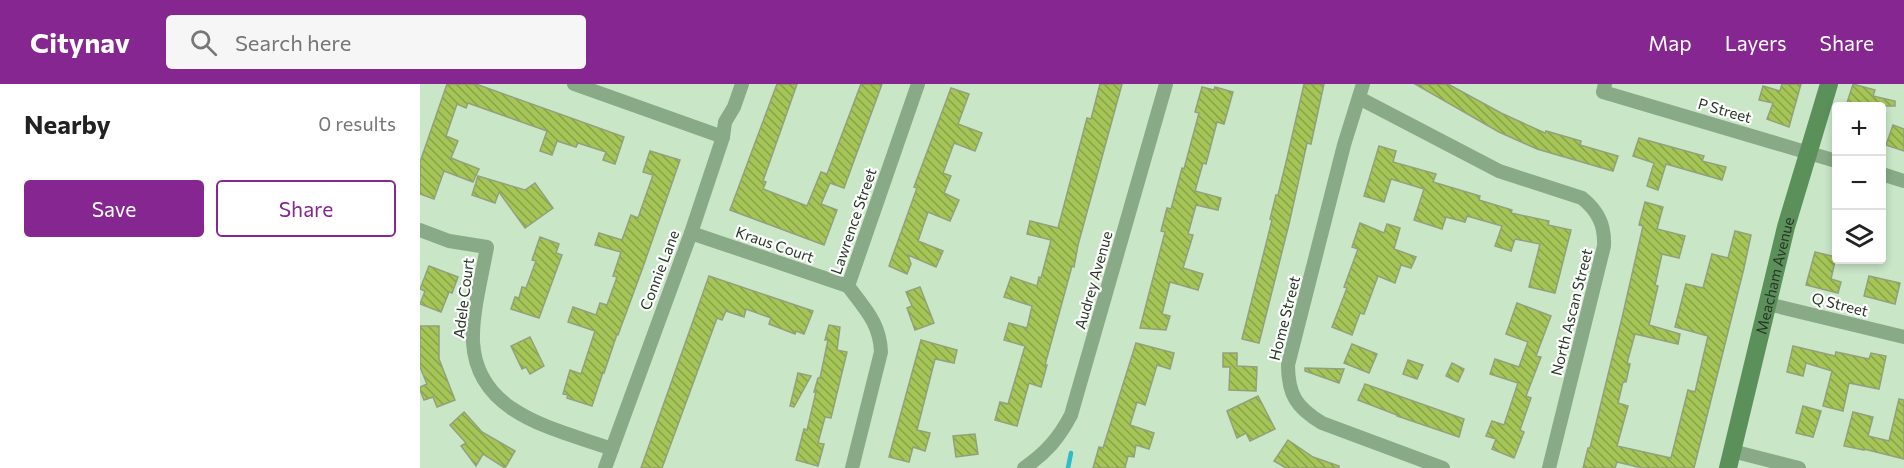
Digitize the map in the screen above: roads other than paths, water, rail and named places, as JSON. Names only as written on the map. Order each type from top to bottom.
[{"type":"main road","name":"Meacham Avenue","points":[[1730,460],[1786,227],[1829,84]]},
{"type":"street","points":[[574,84],[723,137]]},
{"type":"street","name":"Connie Lane","points":[[605,468],[691,233],[723,137],[725,122],[742,84]]},
{"type":"street","name":"Lawrence Street","points":[[852,468],[881,352],[881,339],[877,325],[848,286],[918,84]]},
{"type":"street","name":"Audrey Avenue","points":[[1024,468],[1048,449],[1059,436],[1071,415],[1166,84]]},
{"type":"street","name":"P Street","points":[[1604,88],[1832,159]]},
{"type":"street","name":"Home Street","points":[[1361,91],[1344,145],[1291,353],[1288,379],[1292,393],[1305,413],[1322,423],[1443,468]]},
{"type":"street","name":"North Ascan Street","points":[[1361,91],[1499,171],[1582,198],[1600,217],[1605,235],[1604,246],[1549,468]]},
{"type":"street","points":[[1886,176],[1904,182]]},
{"type":"street","name":"Adele Court","points":[[420,230],[449,241],[487,247],[473,341],[475,358],[487,385],[507,406],[531,420],[612,448]]},
{"type":"street","name":"Kraus Court","points":[[691,233],[848,286]]},
{"type":"street","name":"Q Street","points":[[1768,304],[1904,337]]},
{"type":"street","points":[[1730,460],[1799,468]]},
{"type":"waterway","points":[[1068,468],[1071,453]]}]
